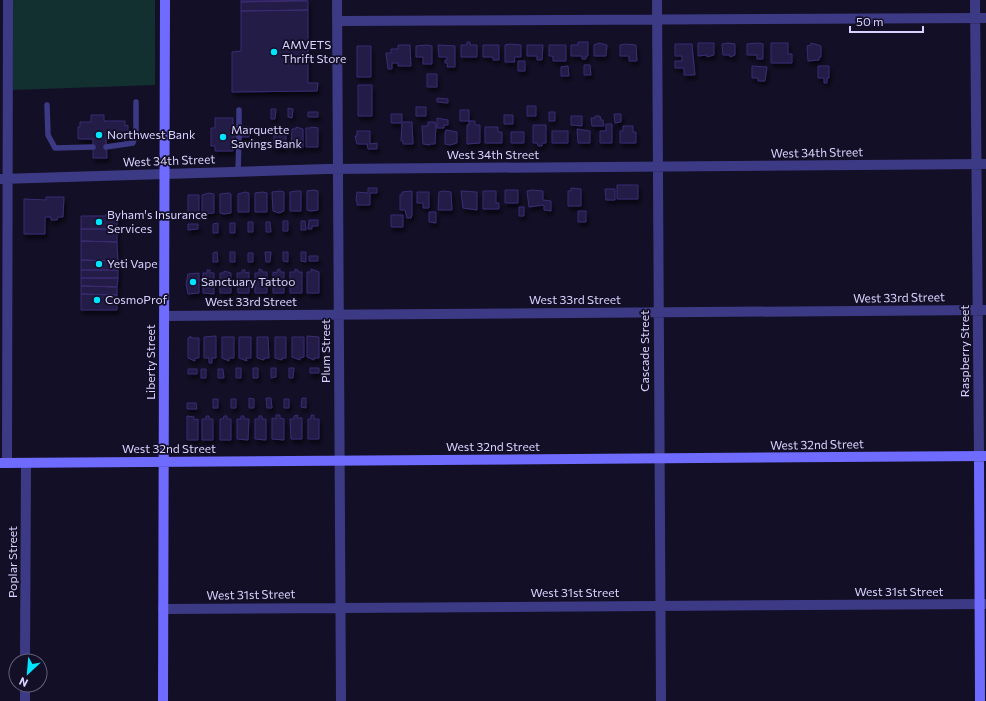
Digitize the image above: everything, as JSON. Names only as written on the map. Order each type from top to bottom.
[{"type":"street","points":[[4,463],[4,179],[8,0]]},
{"type":"street","name":"Liberty Street","points":[[163,701],[165,0]]},
{"type":"street","name":"Plum Street","points":[[337,0],[341,701]]},
{"type":"street","name":"Cascade Street","points":[[657,0],[656,167],[661,701]]},
{"type":"street","name":"Raspberry Street","points":[[975,0],[982,164],[982,604],[980,701]]},
{"type":"street","points":[[337,21],[986,18]]},
{"type":"street","name":"West 34th Street","points":[[4,179],[338,169],[982,164]]},
{"type":"street","name":"West 33rd Street","points":[[164,316],[982,310]]},
{"type":"street","name":"West 32nd Street","points":[[4,463],[982,457]]},
{"type":"street","name":"Poplar Street","points":[[25,653],[26,463]]},
{"type":"street","name":"West 31st Street","points":[[163,609],[982,604]]},
{"type":"lane","points":[[106,147],[133,143],[136,130],[136,102]]},
{"type":"lane","points":[[48,105],[48,135],[54,148],[93,148]]},
{"type":"lane","points":[[239,110],[239,127]]},
{"type":"lane","points":[[238,137],[238,172]]},
{"type":"green space","points":[[13,0],[155,0],[155,85],[13,90]]},
{"type":"building","points":[[241,0],[308,0],[241,2]]},
{"type":"building","points":[[308,1],[308,10],[241,11],[241,2]]},
{"type":"building","points":[[308,10],[308,83],[318,83],[317,91],[232,92],[232,52],[241,51],[241,11]]},
{"type":"building","points":[[467,42],[470,42],[470,45],[477,45],[477,57],[461,57],[461,45],[467,45]]},
{"type":"building","points":[[578,42],[588,42],[588,56],[586,56],[586,59],[582,59],[582,56],[571,56],[571,45],[578,45]]},
{"type":"building","points":[[599,43],[607,45],[606,56],[594,56],[594,45]]},
{"type":"building","points":[[698,43],[714,43],[714,55],[707,57],[707,55],[698,56]]},
{"type":"building","points":[[771,43],[788,43],[788,54],[792,54],[792,63],[771,63]]},
{"type":"building","points":[[811,43],[821,46],[821,57],[819,57],[819,60],[808,61],[807,46],[811,45]]},
{"type":"building","points":[[675,44],[692,44],[695,75],[684,75],[684,68],[675,68],[675,61],[682,61],[682,56],[675,56]]},
{"type":"building","points":[[722,44],[735,44],[735,55],[730,57],[730,55],[723,55]]},
{"type":"building","points":[[747,44],[763,44],[763,59],[757,59],[757,55],[747,55]]},
{"type":"building","points":[[398,45],[410,45],[411,66],[398,66],[398,63],[392,63],[392,69],[388,69],[386,53],[391,53],[391,49],[398,49]]},
{"type":"building","points":[[438,45],[455,46],[455,67],[447,67],[448,63],[445,63],[445,60],[447,60],[447,57],[439,57]]},
{"type":"building","points":[[483,45],[499,45],[499,60],[493,60],[493,57],[483,57]]},
{"type":"building","points":[[505,45],[521,45],[521,57],[514,57],[515,62],[505,62]]},
{"type":"building","points":[[527,45],[543,45],[542,60],[537,60],[537,56],[527,56]]},
{"type":"building","points":[[549,45],[566,45],[566,61],[553,61],[553,56],[549,56]]},
{"type":"building","points":[[620,45],[636,45],[637,61],[629,61],[629,56],[620,56]]},
{"type":"building","points":[[357,46],[371,46],[371,77],[357,77]]},
{"type":"building","points":[[416,46],[432,46],[432,64],[423,64],[423,57],[416,57]]},
{"type":"building","points":[[518,61],[525,61],[525,71],[518,71]]},
{"type":"building","points":[[584,65],[590,65],[591,75],[584,75]]},
{"type":"building","points":[[568,66],[569,76],[561,76],[561,67]]},
{"type":"building","points":[[752,66],[767,67],[765,81],[758,81],[758,78],[752,78]]},
{"type":"building","points":[[818,66],[829,66],[829,78],[827,78],[827,83],[824,83],[824,78],[818,78]]},
{"type":"building","points":[[427,74],[437,74],[437,87],[427,87]]},
{"type":"building","points":[[358,85],[372,85],[372,116],[358,116]]},
{"type":"building","points":[[437,98],[448,99],[448,103],[437,102]]},
{"type":"building","points":[[527,106],[536,106],[536,116],[527,116]]},
{"type":"building","points":[[416,107],[426,107],[426,116],[416,116]]},
{"type":"building","points":[[288,108],[293,109],[292,118],[288,117]]},
{"type":"building","points":[[271,109],[276,109],[275,119],[271,119]]},
{"type":"building","points":[[460,110],[469,110],[469,121],[460,121]]},
{"type":"building","points":[[308,112],[318,112],[318,117],[308,117]]},
{"type":"building","points":[[549,112],[555,112],[555,121],[549,121]]},
{"type":"building","points":[[391,114],[402,114],[402,122],[412,122],[413,144],[403,144],[403,141],[401,141],[402,123],[391,123]]},
{"type":"building","points":[[614,114],[621,114],[621,122],[615,123]]},
{"type":"building","points":[[91,115],[104,115],[104,121],[125,121],[125,126],[128,125],[128,138],[106,138],[107,158],[93,158],[93,139],[78,139],[78,127],[80,127],[80,122],[91,122]]},
{"type":"building","points":[[504,115],[513,115],[513,124],[504,124]]},
{"type":"building","points":[[571,116],[582,116],[582,126],[571,125]]},
{"type":"building","points":[[595,116],[600,116],[601,120],[603,120],[604,126],[592,126],[591,118],[595,118]]},
{"type":"building","points":[[215,118],[233,118],[233,127],[249,127],[249,137],[233,137],[233,151],[215,151],[215,146],[211,146],[211,128],[215,128]]},
{"type":"building","points":[[437,118],[448,120],[448,125],[444,125],[444,128],[437,128]]},
{"type":"building","points":[[469,121],[475,121],[475,125],[480,125],[480,143],[467,144],[467,125],[469,125]]},
{"type":"building","points":[[428,122],[435,122],[436,125],[435,144],[430,145],[423,144],[422,126],[428,126]]},
{"type":"building","points":[[606,124],[612,124],[612,143],[600,143],[600,131],[606,131]]},
{"type":"building","points":[[533,125],[546,125],[546,143],[542,143],[542,146],[538,146],[537,143],[533,143]]},
{"type":"building","points":[[623,126],[633,126],[633,132],[636,132],[636,143],[620,143],[620,131],[623,131]]},
{"type":"building","points":[[279,127],[286,129],[286,148],[274,148],[274,129],[279,129]]},
{"type":"building","points":[[296,127],[303,129],[303,148],[291,148],[292,129],[296,129]]},
{"type":"building","points":[[485,127],[498,127],[498,132],[502,132],[502,143],[485,143]]},
{"type":"building","points":[[306,128],[318,128],[318,147],[306,147]]},
{"type":"building","points":[[577,129],[590,131],[590,143],[578,143]]},
{"type":"building","points":[[446,130],[457,132],[457,143],[450,145],[445,144]]},
{"type":"building","points":[[357,131],[370,131],[370,144],[377,143],[377,149],[368,149],[367,144],[357,144],[355,136],[357,136]]},
{"type":"building","points":[[552,131],[568,131],[568,143],[552,143]]},
{"type":"building","points":[[511,132],[524,132],[524,143],[511,143]]},
{"type":"building","points":[[617,185],[638,185],[638,199],[617,199]]},
{"type":"building","points":[[368,188],[377,188],[377,193],[370,193],[370,205],[357,205],[357,192],[368,193]]},
{"type":"building","points":[[571,188],[581,189],[581,206],[568,206],[568,191],[571,191]]},
{"type":"building","points":[[605,189],[615,189],[615,200],[606,200]]},
{"type":"building","points":[[505,190],[518,190],[518,203],[505,203]]},
{"type":"building","points":[[301,191],[301,211],[290,211],[290,192]]},
{"type":"building","points":[[307,191],[318,191],[318,210],[311,211],[307,210]]},
{"type":"building","points":[[412,191],[412,215],[411,218],[407,218],[405,210],[400,210],[400,195],[402,195],[402,192]]},
{"type":"building","points":[[461,191],[477,192],[477,210],[463,208]]},
{"type":"building","points":[[483,191],[496,191],[496,203],[499,203],[499,209],[483,209]]},
{"type":"building","points":[[527,191],[543,191],[543,200],[551,201],[551,211],[544,210],[544,205],[529,207]]},
{"type":"building","points":[[245,192],[249,193],[249,212],[238,212],[238,194]]},
{"type":"building","points":[[272,192],[284,192],[284,211],[279,213],[273,211]]},
{"type":"building","points":[[417,192],[429,192],[429,208],[423,208],[423,203],[417,203]]},
{"type":"building","points":[[439,192],[451,192],[452,210],[438,210]]},
{"type":"building","points":[[209,193],[214,194],[214,213],[202,214],[202,195]]},
{"type":"building","points":[[255,193],[267,193],[267,212],[255,212]]},
{"type":"building","points":[[220,194],[231,194],[231,213],[220,213]]},
{"type":"building","points":[[188,195],[199,195],[199,214],[188,214]]},
{"type":"building","points":[[46,197],[64,197],[63,217],[58,217],[57,220],[51,220],[51,217],[45,217],[45,234],[24,234],[24,199],[46,200]]},
{"type":"building","points":[[519,207],[524,207],[524,216],[519,216]]},
{"type":"building","points":[[578,211],[586,211],[586,222],[578,222]]},
{"type":"building","points":[[429,212],[436,212],[436,223],[429,222]]},
{"type":"building","points":[[106,214],[117,214],[117,229],[81,229],[81,216],[106,216]]},
{"type":"building","points":[[391,215],[403,215],[403,227],[391,227]]},
{"type":"building","points":[[309,220],[318,220],[318,226],[312,226],[312,229],[308,229]]},
{"type":"building","points":[[283,221],[288,221],[288,231],[283,231]]},
{"type":"building","points":[[301,221],[305,221],[306,230],[301,230]]},
{"type":"building","points":[[248,222],[253,222],[253,232],[248,232]]},
{"type":"building","points":[[266,222],[270,222],[271,232],[266,232]]},
{"type":"building","points":[[218,223],[218,233],[213,233],[213,224]]},
{"type":"building","points":[[230,223],[235,223],[235,233],[230,233]]},
{"type":"building","points":[[188,224],[198,224],[198,229],[188,230]]},
{"type":"building","points":[[81,229],[117,229],[117,242],[81,241]]},
{"type":"building","points":[[81,241],[117,242],[118,261],[81,260]]},
{"type":"building","points":[[217,252],[218,262],[213,262],[213,253]]},
{"type":"building","points":[[230,252],[235,252],[235,262],[230,262]]},
{"type":"building","points":[[265,252],[271,252],[270,262],[266,262]]},
{"type":"building","points":[[283,252],[288,252],[288,262],[283,261]]},
{"type":"building","points":[[301,252],[306,252],[306,262],[301,261]]},
{"type":"building","points":[[248,253],[253,253],[253,262],[248,262]]},
{"type":"building","points":[[309,256],[318,256],[318,261],[309,261]]},
{"type":"building","points":[[81,260],[118,261],[118,270],[81,270]]},
{"type":"building","points":[[259,269],[262,270],[262,272],[267,272],[267,293],[255,293],[255,273],[259,273]]},
{"type":"building","points":[[280,269],[280,272],[284,272],[284,293],[273,293],[273,272],[277,273],[277,270]]},
{"type":"building","points":[[295,269],[298,270],[298,272],[302,272],[302,293],[290,293],[290,272],[295,272]]},
{"type":"building","points":[[311,269],[319,272],[319,293],[307,293],[307,272],[311,272]]},
{"type":"building","points":[[81,270],[118,270],[118,278],[81,278]]},
{"type":"building","points":[[207,270],[210,270],[210,273],[214,273],[214,294],[203,293],[203,273],[207,273]]},
{"type":"building","points":[[242,270],[245,270],[245,273],[249,272],[249,293],[238,293],[237,273],[242,273]]},
{"type":"building","points":[[224,271],[231,273],[231,293],[220,293],[220,273],[224,273]]},
{"type":"building","points":[[199,273],[199,293],[188,294],[186,284],[188,274]]},
{"type":"building","points":[[81,278],[118,278],[117,287],[81,286]]},
{"type":"building","points":[[81,286],[117,287],[117,295],[81,294]]},
{"type":"building","points":[[81,294],[117,295],[117,310],[81,310]]},
{"type":"building","points":[[190,336],[192,338],[199,338],[199,358],[195,358],[195,361],[188,358],[188,338],[190,338]]},
{"type":"building","points":[[216,336],[216,358],[212,358],[212,363],[209,363],[209,358],[204,358],[204,337]]},
{"type":"building","points":[[307,336],[319,337],[319,358],[314,358],[314,360],[307,357]]},
{"type":"building","points":[[222,337],[234,337],[234,358],[229,358],[229,361],[222,358]]},
{"type":"building","points":[[239,337],[251,337],[251,358],[246,358],[247,361],[239,358]]},
{"type":"building","points":[[257,337],[268,337],[269,358],[264,358],[264,360],[257,358]]},
{"type":"building","points":[[275,337],[286,337],[286,358],[282,358],[282,360],[275,358]]},
{"type":"building","points":[[292,337],[304,337],[304,357],[300,358],[300,360],[292,357]]},
{"type":"building","points":[[236,368],[241,368],[241,378],[236,378]]},
{"type":"building","points":[[253,368],[258,368],[258,378],[253,378]]},
{"type":"building","points":[[271,368],[276,368],[276,377],[271,378]]},
{"type":"building","points":[[289,368],[294,368],[293,378],[289,378]]},
{"type":"building","points":[[310,368],[319,368],[319,373],[310,373]]},
{"type":"building","points":[[188,369],[197,369],[197,374],[188,374]]},
{"type":"building","points":[[201,369],[206,369],[206,378],[201,378]]},
{"type":"building","points":[[218,369],[223,369],[224,378],[218,378]]},
{"type":"building","points":[[249,398],[254,399],[254,408],[249,408]]},
{"type":"building","points":[[266,398],[271,398],[272,408],[267,408]]},
{"type":"building","points":[[302,398],[306,398],[306,408],[301,407]]},
{"type":"building","points":[[213,399],[218,399],[218,408],[213,408]]},
{"type":"building","points":[[231,399],[236,399],[236,408],[231,408]]},
{"type":"building","points":[[284,399],[289,399],[289,408],[284,408]]},
{"type":"building","points":[[187,403],[196,403],[197,409],[187,409]]},
{"type":"building","points":[[276,415],[280,415],[280,418],[284,419],[284,440],[272,439],[272,418],[276,419]]},
{"type":"building","points":[[298,415],[297,418],[302,418],[302,439],[291,439],[290,419],[294,419],[294,416]]},
{"type":"building","points":[[311,415],[314,415],[314,419],[319,419],[319,439],[308,439],[308,419],[311,419]]},
{"type":"building","points":[[187,416],[194,417],[194,420],[198,419],[198,440],[187,440]]},
{"type":"building","points":[[206,416],[209,416],[209,419],[213,419],[213,440],[202,440],[202,419],[206,419]]},
{"type":"building","points":[[224,416],[227,416],[227,419],[231,419],[231,440],[220,440],[220,419],[223,419]]},
{"type":"building","points":[[241,416],[244,416],[244,419],[249,419],[248,440],[237,439],[237,419],[241,419]]},
{"type":"building","points":[[259,416],[262,416],[262,419],[266,419],[266,440],[255,439],[255,419],[259,419]]},
{"type":"place","name":"AMVETS Thrift Store","points":[[274,52]]},
{"type":"place","name":"Northwest Bank","points":[[99,135]]},
{"type":"place","name":"Marquette Savings Bank","points":[[223,137]]},
{"type":"place","name":"Byham's Insurance Services","points":[[99,222]]},
{"type":"place","name":"Yeti Vape","points":[[99,264]]},
{"type":"place","name":"Sanctuary Tattoo","points":[[193,282]]},
{"type":"place","name":"CosmoProf","points":[[97,300]]}]
